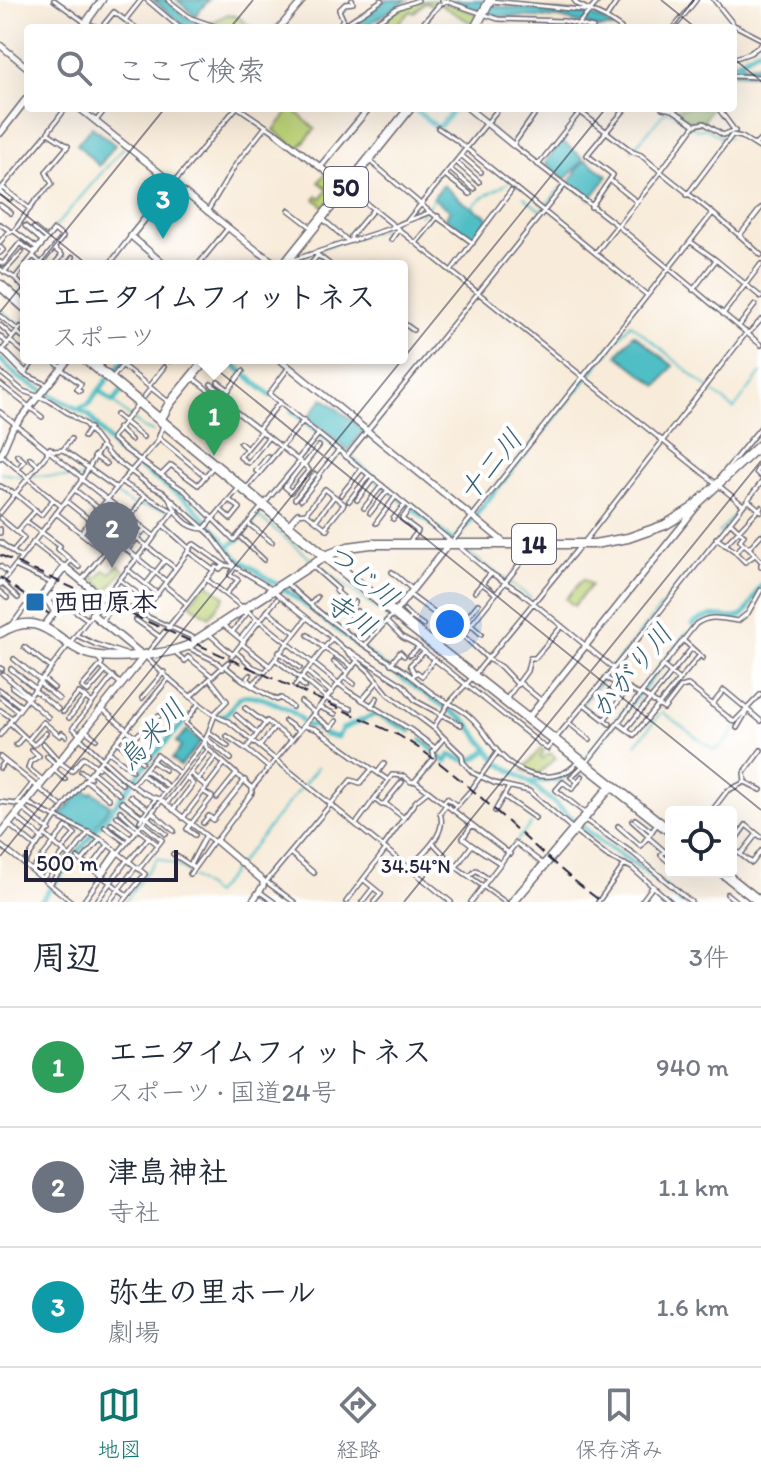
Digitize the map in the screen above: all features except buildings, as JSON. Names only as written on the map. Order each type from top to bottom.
[{"type":"highway","points":[[2,291],[20,300]]},
{"type":"highway","points":[[92,364],[141,400],[162,422],[325,556],[392,617],[409,620],[468,682],[504,701],[665,827]]},
{"type":"highway","points":[[730,878],[760,902]]},
{"type":"main road","points":[[85,24],[102,0]]},
{"type":"main road","points":[[477,24],[489,1]]},
{"type":"main road","points":[[0,133],[24,102]]},
{"type":"main road","name":"50","points":[[284,260],[323,219],[407,112]]},
{"type":"main road","points":[[162,422],[170,403],[202,364]]},
{"type":"main road","name":"14","points":[[43,627],[80,650],[98,656],[174,651],[193,643],[263,597],[275,593],[284,583],[325,556],[361,545],[582,544],[606,543],[643,534],[699,503],[761,444]]},
{"type":"main road","points":[[0,835],[35,786],[58,765],[144,655],[101,621],[90,617],[105,598],[65,567],[42,597],[48,601]]},
{"type":"main road","points":[[0,633],[28,624],[43,627]]},
{"type":"main road","points":[[513,902],[612,785]]},
{"type":"street","points":[[54,0],[82,24]]},
{"type":"street","points":[[62,6],[65,0]]},
{"type":"street","points":[[125,20],[141,0]]},
{"type":"street","points":[[147,0],[175,24]]},
{"type":"street","points":[[168,0],[191,18],[208,24]]},
{"type":"street","points":[[282,24],[303,0]]},
{"type":"street","points":[[341,24],[343,19],[339,10],[345,4],[353,3],[352,0]]},
{"type":"street","points":[[345,24],[382,0]]},
{"type":"street","points":[[373,24],[397,8],[418,0]]},
{"type":"street","points":[[574,0],[615,24]]},
{"type":"street","points":[[578,24],[599,0]]},
{"type":"street","points":[[606,18],[618,0]]},
{"type":"street","points":[[677,24],[696,0]]},
{"type":"street","points":[[714,0],[733,24]]},
{"type":"street","points":[[422,24],[440,2],[448,1],[503,20],[564,21],[574,24]]},
{"type":"street","points":[[489,1],[590,11]]},
{"type":"street","points":[[104,24],[114,12],[130,24]]},
{"type":"street","points":[[737,27],[761,42],[750,53],[737,58]]},
{"type":"street","points":[[0,45],[24,65]]},
{"type":"street","points":[[737,76],[761,77]]},
{"type":"street","points":[[48,132],[63,112]]},
{"type":"street","points":[[84,112],[172,185],[272,260]]},
{"type":"street","points":[[96,121],[103,112]]},
{"type":"street","points":[[113,260],[235,112]]},
{"type":"street","points":[[244,112],[347,188],[743,505]]},
{"type":"street","points":[[320,167],[366,112]]},
{"type":"street","points":[[472,112],[618,226],[761,345]]},
{"type":"street","points":[[296,260],[350,240],[396,229],[422,204],[496,112]]},
{"type":"street","points":[[513,145],[536,112]]},
{"type":"street","points":[[538,165],[579,112]]},
{"type":"street","points":[[583,112],[605,133],[641,155],[761,255]]},
{"type":"street","points":[[591,207],[613,175],[587,155],[623,112]]},
{"type":"street","points":[[676,112],[695,125]]},
{"type":"street","points":[[721,112],[735,130]]},
{"type":"street","points":[[596,252],[695,125],[704,123],[723,135],[733,135],[761,149]]},
{"type":"street","points":[[207,212],[229,174],[266,126]]},
{"type":"street","points":[[438,128],[647,295]]},
{"type":"street","points":[[733,135],[735,130]]},
{"type":"street","points":[[687,195],[735,130]]},
{"type":"street","points":[[0,242],[52,184],[46,172],[68,146],[48,133],[1,189]]},
{"type":"street","points":[[755,145],[761,139]]},
{"type":"street","points":[[461,155],[481,172]]},
{"type":"street","points":[[369,161],[473,243]]},
{"type":"street","points":[[456,162],[479,182]]},
{"type":"street","points":[[450,169],[474,189]]},
{"type":"street","points":[[445,175],[470,194]]},
{"type":"street","points":[[611,181],[638,202]]},
{"type":"street","points":[[346,457],[564,186]]},
{"type":"street","points":[[1,189],[10,199]]},
{"type":"street","points":[[1,189],[30,209]]},
{"type":"street","points":[[451,271],[511,191]]},
{"type":"street","points":[[0,205],[11,213]]},
{"type":"street","points":[[740,235],[761,208]]},
{"type":"street","points":[[289,210],[313,229]]},
{"type":"street","points":[[350,240],[373,210]]},
{"type":"street","points":[[0,262],[3,264],[20,243],[33,252],[42,241],[20,211]]},
{"type":"street","points":[[408,220],[430,212]]},
{"type":"street","points":[[365,645],[412,593],[712,214]]},
{"type":"street","points":[[416,243],[438,216]]},
{"type":"street","points":[[323,219],[350,240]]},
{"type":"street","points":[[0,224],[37,248]]},
{"type":"street","points":[[29,226],[47,239]]},
{"type":"street","points":[[202,260],[228,228]]},
{"type":"street","points":[[391,240],[396,229]]},
{"type":"street","points":[[30,260],[54,230],[63,237],[45,260]]},
{"type":"street","points":[[131,236],[157,259]]},
{"type":"street","points":[[691,242],[761,297]]},
{"type":"street","points":[[0,247],[3,250],[0,253]]},
{"type":"street","points":[[54,248],[62,255],[58,260]]},
{"type":"street","points":[[20,284],[2,270],[22,252]]},
{"type":"street","points":[[317,254],[324,259]]},
{"type":"street","points":[[313,260],[317,254]]},
{"type":"street","points":[[33,256],[37,260]]},
{"type":"street","points":[[693,290],[716,260]]},
{"type":"street","points":[[723,314],[761,264]]},
{"type":"street","points":[[15,278],[20,272]]},
{"type":"street","points":[[739,326],[755,305]]},
{"type":"street","points":[[0,316],[20,335]]},
{"type":"street","points":[[433,728],[448,704],[582,544],[761,320]]},
{"type":"street","points":[[0,325],[17,332]]},
{"type":"street","points":[[408,326],[413,330]]},
{"type":"street","points":[[17,332],[3,349],[26,372],[31,364]]},
{"type":"street","points":[[0,336],[20,350]]},
{"type":"street","points":[[0,349],[24,374],[48,385]]},
{"type":"street","points":[[57,364],[81,384],[77,389],[80,391]]},
{"type":"street","points":[[61,506],[1,455],[15,426],[65,364]]},
{"type":"street","points":[[98,369],[102,364]]},
{"type":"street","points":[[285,364],[506,544]]},
{"type":"street","points":[[110,380],[123,366],[170,403]]},
{"type":"street","points":[[164,367],[112,436],[119,446],[163,473],[185,491],[234,540],[240,537],[301,463],[319,446]]},
{"type":"street","points":[[191,377],[301,463],[309,470],[291,492],[285,487],[301,463],[320,432],[269,392],[289,367]]},
{"type":"street","points":[[221,400],[243,371]]},
{"type":"street","points":[[0,372],[23,391],[55,404],[90,428],[105,450]]},
{"type":"street","points":[[218,382],[227,392]]},
{"type":"street","points":[[0,384],[42,417]]},
{"type":"street","points":[[211,384],[227,392]]},
{"type":"street","points":[[268,438],[248,463],[240,457],[280,402]]},
{"type":"street","points":[[0,412],[47,453],[154,536]]},
{"type":"street","points":[[116,415],[143,437]]},
{"type":"street","points":[[204,529],[229,500],[260,473],[304,420]]},
{"type":"street","points":[[81,533],[159,438],[162,422]]},
{"type":"street","points":[[716,484],[761,427]]},
{"type":"street","points":[[84,437],[90,428]]},
{"type":"street","points":[[118,428],[129,438],[119,446]]},
{"type":"street","points":[[318,435],[613,668]]},
{"type":"street","points":[[159,438],[205,476]]},
{"type":"street","points":[[63,450],[71,439]]},
{"type":"street","points":[[240,443],[247,449]]},
{"type":"street","points":[[18,598],[0,583],[75,490],[100,446],[149,485],[167,495],[215,539],[235,567],[275,593],[345,648],[403,685],[416,701],[461,725]]},
{"type":"street","points":[[12,552],[24,538],[0,516],[50,448],[63,450],[88,466],[114,491]]},
{"type":"street","points":[[301,500],[339,450]]},
{"type":"street","points":[[72,456],[75,451]]},
{"type":"street","points":[[17,455],[24,461],[18,469]]},
{"type":"street","points":[[94,456],[106,464]]},
{"type":"street","points":[[260,473],[256,471],[268,456]]},
{"type":"street","points":[[30,458],[38,465]]},
{"type":"street","points":[[761,463],[756,471],[761,477]]},
{"type":"street","points":[[179,471],[185,464]]},
{"type":"street","points":[[163,473],[171,465],[198,485],[214,465]]},
{"type":"street","points":[[158,466],[163,473]]},
{"type":"street","points":[[341,495],[362,469]]},
{"type":"street","points":[[349,501],[369,475]]},
{"type":"street","points":[[295,499],[318,476]]},
{"type":"street","points":[[357,500],[374,478]]},
{"type":"street","points":[[5,480],[0,486],[41,515],[53,500]]},
{"type":"street","points":[[121,482],[175,513],[190,527],[204,529]]},
{"type":"street","points":[[392,617],[406,639],[468,682],[544,750],[706,555],[761,483]]},
{"type":"street","points":[[364,508],[382,485]]},
{"type":"street","points":[[288,526],[298,514],[306,513],[326,529],[344,504],[325,489],[306,513]]},
{"type":"street","points":[[75,490],[176,569]]},
{"type":"street","points":[[370,513],[388,490]]},
{"type":"street","points":[[167,495],[175,513]]},
{"type":"street","points":[[81,581],[124,528],[145,496]]},
{"type":"street","points":[[376,523],[396,496]]},
{"type":"street","points":[[316,520],[334,497]]},
{"type":"street","points":[[0,500],[6,505]]},
{"type":"street","points":[[221,510],[231,519],[240,508],[229,500]]},
{"type":"street","points":[[725,545],[760,509],[748,500]]},
{"type":"street","points":[[66,501],[155,573],[187,604]]},
{"type":"street","points":[[527,719],[699,503]]},
{"type":"street","points":[[393,519],[405,504]]},
{"type":"street","points":[[408,544],[418,531],[402,519],[410,508]]},
{"type":"street","points":[[17,532],[36,510]]},
{"type":"street","points":[[56,513],[105,552]]},
{"type":"street","points":[[175,513],[105,598],[168,627],[248,686],[254,686]]},
{"type":"street","points":[[26,521],[60,546],[58,549],[79,567]]},
{"type":"street","points":[[730,522],[744,535],[740,540],[761,564]]},
{"type":"street","points":[[163,525],[213,570]]},
{"type":"street","points":[[250,525],[272,542]]},
{"type":"street","points":[[127,550],[145,529]]},
{"type":"street","points":[[723,530],[731,537]]},
{"type":"street","points":[[749,548],[761,535]]},
{"type":"street","points":[[240,537],[264,560]]},
{"type":"street","points":[[716,538],[745,562],[755,555]]},
{"type":"street","points":[[0,542],[21,558]]},
{"type":"street","points":[[33,542],[65,567],[71,560]]},
{"type":"street","points":[[143,613],[194,544],[224,565],[235,567]]},
{"type":"street","points":[[463,635],[536,544]]},
{"type":"street","points":[[734,552],[744,544]]},
{"type":"street","points":[[146,584],[165,560]]},
{"type":"street","points":[[0,563],[9,573]]},
{"type":"street","points":[[224,565],[213,570],[144,655],[190,697],[222,721],[228,721],[451,902]]},
{"type":"street","points":[[311,565],[352,605],[355,602]]},
{"type":"street","points":[[15,566],[52,583]]},
{"type":"street","points":[[226,594],[238,580],[230,575],[235,567]]},
{"type":"street","points":[[127,569],[158,594]]},
{"type":"street","points":[[392,572],[431,612],[542,701]]},
{"type":"street","points":[[475,592],[491,573]]},
{"type":"street","points":[[119,579],[150,603]]},
{"type":"street","points":[[206,579],[242,607],[251,601]]},
{"type":"street","points":[[284,583],[391,664],[414,676],[471,718],[497,754],[524,772],[548,777],[569,771],[582,762]]},
{"type":"street","points":[[484,585],[496,594]]},
{"type":"street","points":[[578,782],[571,777],[582,762],[618,723],[639,693],[700,621],[720,617],[738,621],[744,617],[761,590]]},
{"type":"street","points":[[0,592],[7,598]]},
{"type":"street","points":[[190,697],[224,668],[271,606],[275,593]]},
{"type":"street","points":[[0,735],[90,617],[53,594],[48,601],[54,611]]},
{"type":"street","points":[[263,597],[271,606]]},
{"type":"street","points":[[311,604],[317,597]]},
{"type":"street","points":[[43,627],[61,601]]},
{"type":"street","points":[[457,630],[478,604]]},
{"type":"street","points":[[10,628],[25,607]]},
{"type":"street","points":[[101,621],[110,609]]},
{"type":"street","points":[[232,633],[246,611],[362,700],[435,748]]},
{"type":"street","points":[[267,611],[295,633]]},
{"type":"street","points":[[342,628],[357,611],[379,628]]},
{"type":"street","points":[[427,617],[431,612]]},
{"type":"street","points":[[208,634],[232,657],[265,672],[307,618]]},
{"type":"street","points":[[350,618],[373,636]]},
{"type":"street","points":[[136,620],[160,637]]},
{"type":"street","points":[[409,620],[423,625]]},
{"type":"street","points":[[222,624],[270,666]]},
{"type":"street","points":[[472,626],[481,634]]},
{"type":"street","points":[[504,701],[527,671],[530,658],[535,658],[562,626]]},
{"type":"street","points":[[76,635],[128,655]]},
{"type":"street","points":[[308,635],[353,667]]},
{"type":"street","points":[[295,686],[332,638]]},
{"type":"street","points":[[401,645],[406,639]]},
{"type":"street","points":[[618,723],[634,735],[701,657],[684,641]]},
{"type":"street","points":[[24,647],[50,667]]},
{"type":"street","points":[[410,655],[419,647]]},
{"type":"street","points":[[345,648],[388,694],[462,755],[467,767],[480,777],[529,791],[609,857],[625,864],[671,902]]},
{"type":"street","points":[[626,729],[692,648]]},
{"type":"street","points":[[146,817],[148,809],[206,739],[214,715],[227,701],[211,678],[188,657],[185,661],[174,651]]},
{"type":"street","points":[[279,652],[300,668]]},
{"type":"street","points":[[391,664],[400,652],[404,656]]},
{"type":"street","points":[[414,676],[410,665],[424,652]]},
{"type":"street","points":[[98,656],[102,663],[82,687],[88,692],[106,671]]},
{"type":"street","points":[[14,659],[59,699]]},
{"type":"street","points":[[275,659],[327,698],[351,709]]},
{"type":"street","points":[[190,874],[252,793],[252,788],[358,660]]},
{"type":"street","points":[[414,676],[417,672],[422,676],[434,660]]},
{"type":"street","points":[[334,662],[354,684]]},
{"type":"street","points":[[100,666],[122,685]]},
{"type":"street","points":[[663,666],[679,679]]},
{"type":"street","points":[[11,669],[60,711],[79,693],[135,737],[159,716]]},
{"type":"street","points":[[1,671],[48,717]]},
{"type":"street","points":[[306,671],[332,693]]},
{"type":"street","points":[[142,698],[164,672]]},
{"type":"street","points":[[250,675],[247,678],[254,686],[273,698],[281,698],[292,707]]},
{"type":"street","points":[[113,676],[73,728],[132,783],[183,818],[195,835],[215,841],[294,902]]},
{"type":"street","points":[[254,686],[261,676]]},
{"type":"street","points":[[24,864],[126,730],[170,678]]},
{"type":"street","points":[[605,678],[639,693],[664,709],[686,685],[734,722],[761,696]]},
{"type":"street","points":[[300,679],[305,687]]},
{"type":"street","points":[[40,680],[54,688]]},
{"type":"street","points":[[362,700],[378,681]]},
{"type":"street","points":[[603,700],[617,683]]},
{"type":"street","points":[[12,687],[28,698]]},
{"type":"street","points":[[604,720],[629,688]]},
{"type":"street","points":[[0,690],[21,706]]},
{"type":"street","points":[[712,705],[724,690],[761,721]]},
{"type":"street","points":[[0,697],[18,711]]},
{"type":"street","points":[[69,718],[85,698]]},
{"type":"street","points":[[371,706],[377,698]]},
{"type":"street","points":[[301,702],[331,728],[336,721]]},
{"type":"street","points":[[199,703],[185,724],[231,759]]},
{"type":"street","points":[[584,704],[610,724]]},
{"type":"street","points":[[319,707],[335,714]]},
{"type":"street","points":[[245,708],[291,741]]},
{"type":"street","points":[[0,710],[34,745],[46,733]]},
{"type":"street","points":[[737,728],[747,710]]},
{"type":"street","points":[[236,715],[257,733]]},
{"type":"street","points":[[285,721],[299,731]]},
{"type":"street","points":[[16,745],[43,722],[60,736],[62,733],[66,736]]},
{"type":"street","points":[[246,749],[265,723]]},
{"type":"street","points":[[569,723],[590,740]]},
{"type":"street","points":[[305,726],[316,729],[388,780]]},
{"type":"street","points":[[259,748],[275,727]]},
{"type":"street","points":[[209,732],[228,746]]},
{"type":"street","points":[[81,734],[96,739]]},
{"type":"street","points":[[122,736],[146,755]]},
{"type":"street","points":[[227,736],[269,768]]},
{"type":"street","points":[[415,781],[434,758],[432,753],[444,738]]},
{"type":"street","points":[[206,739],[208,749],[252,788]]},
{"type":"street","points":[[117,742],[142,762]]},
{"type":"street","points":[[41,751],[44,744],[65,779]]},
{"type":"street","points":[[166,804],[208,749]]},
{"type":"street","points":[[32,750],[39,756],[32,760],[28,768],[44,781]]},
{"type":"street","points":[[745,782],[744,773],[761,750]]},
{"type":"street","points":[[109,752],[132,770]]},
{"type":"street","points":[[455,807],[497,754]]},
{"type":"street","points":[[132,783],[143,775],[157,755],[179,773]]},
{"type":"street","points":[[47,756],[72,771],[84,757],[122,784]]},
{"type":"street","points":[[198,780],[216,756]]},
{"type":"street","points":[[0,757],[60,805]]},
{"type":"street","points":[[0,768],[5,761]]},
{"type":"street","points":[[152,761],[165,770]]},
{"type":"street","points":[[183,818],[225,764]]},
{"type":"street","points":[[378,772],[384,764]]},
{"type":"street","points":[[252,902],[329,803],[351,780],[360,783],[372,769]]},
{"type":"street","points":[[146,770],[169,787]]},
{"type":"street","points":[[81,771],[109,799]]},
{"type":"street","points":[[94,773],[119,794]]},
{"type":"street","points":[[190,773],[207,787]]},
{"type":"street","points":[[217,798],[237,773]]},
{"type":"street","points":[[356,824],[395,774],[415,781],[444,804],[455,807],[472,825],[510,854]]},
{"type":"street","points":[[143,775],[165,792]]},
{"type":"street","points":[[582,776],[572,789],[563,782],[556,790],[586,819],[691,902]]},
{"type":"street","points":[[173,810],[193,784],[186,778]]},
{"type":"street","points":[[203,823],[209,816],[213,820],[245,780]]},
{"type":"street","points":[[384,804],[402,782]]},
{"type":"street","points":[[745,782],[761,790]]},
{"type":"street","points":[[716,806],[727,791],[745,782]]},
{"type":"street","points":[[495,811],[509,787]]},
{"type":"street","points":[[190,825],[212,797],[204,791]]},
{"type":"street","points":[[346,902],[404,818],[427,792]]},
{"type":"street","points":[[130,796],[148,809]]},
{"type":"street","points":[[505,797],[535,818]]},
{"type":"street","points":[[85,901],[118,851],[146,817],[153,813],[159,799]]},
{"type":"street","points":[[374,799],[404,818]]},
{"type":"street","points":[[0,802],[22,805],[57,818],[100,838],[118,851],[145,874],[123,902]]},
{"type":"street","points":[[122,802],[166,834]]},
{"type":"street","points":[[409,868],[439,834],[443,818],[440,813],[444,804]]},
{"type":"street","points":[[22,805],[49,830]]},
{"type":"street","points":[[215,807],[220,811]]},
{"type":"street","points":[[153,813],[174,831]]},
{"type":"street","points":[[109,902],[162,840],[118,814]]},
{"type":"street","points":[[15,816],[54,842],[70,857]]},
{"type":"street","points":[[634,820],[665,851]]},
{"type":"street","points":[[634,854],[659,822]]},
{"type":"street","points":[[8,824],[36,847]]},
{"type":"street","points":[[111,824],[128,840]]},
{"type":"street","points":[[472,825],[463,838],[501,864]]},
{"type":"street","points":[[737,838],[746,825],[759,836],[741,854]]},
{"type":"street","points":[[139,826],[158,845]]},
{"type":"street","points":[[618,826],[641,846]]},
{"type":"street","points":[[32,870],[66,827],[75,834],[43,878]]},
{"type":"street","points":[[105,827],[128,840]]},
{"type":"street","points":[[51,885],[70,857],[92,834]]},
{"type":"street","points":[[190,865],[206,836]]},
{"type":"street","points":[[96,902],[149,837]]},
{"type":"street","points":[[100,838],[80,860],[128,896]]},
{"type":"street","points":[[433,843],[456,867],[505,902]]},
{"type":"street","points":[[471,902],[516,843],[543,864]]},
{"type":"street","points":[[91,868],[108,844]]},
{"type":"street","points":[[0,845],[72,902]]},
{"type":"street","points":[[456,867],[472,845]]},
{"type":"street","points":[[737,851],[752,863],[761,851]]},
{"type":"street","points":[[290,853],[314,873]]},
{"type":"street","points":[[173,854],[194,868]]},
{"type":"street","points":[[598,902],[625,864]]},
{"type":"street","points":[[470,876],[476,870],[489,880]]},
{"type":"street","points":[[364,880],[381,894],[374,902]]},
{"type":"street","points":[[641,902],[653,886]]},
{"type":"street","points":[[362,902],[373,888]]},
{"type":"street","points":[[260,892],[274,902]]},
{"type":"street","points":[[724,902],[728,895],[736,902]]},
{"type":"green space","points":[[433,0],[439,3],[436,7],[425,2],[397,24],[379,22],[404,6]]},
{"type":"green space","points":[[446,3],[480,15],[473,24],[442,6]]},
{"type":"green space","points":[[228,14],[247,24],[209,24]]},
{"type":"green space","points":[[288,112],[296,112],[315,129],[298,149],[274,130]]},
{"type":"green space","points":[[676,112],[709,112],[703,122],[695,124]]},
{"type":"green space","points":[[325,174],[344,189],[327,209],[315,199],[317,196],[321,198],[328,189],[319,182]]},
{"type":"green space","points":[[118,565],[124,570],[107,591],[93,578],[100,576],[104,570],[111,573]]},
{"type":"green space","points":[[583,579],[591,585],[574,606],[566,599]]},
{"type":"green space","points":[[206,582],[225,597],[209,617],[190,604]]},
{"type":"green space","points":[[541,748],[544,751],[540,757],[542,759],[550,753],[556,758],[537,775],[523,770]]},
{"type":"water","points":[[153,0],[165,0],[187,17],[205,24],[182,24]]},
{"type":"water","points":[[177,0],[209,0],[195,16]]},
{"type":"water","points":[[387,0],[407,0],[369,24],[352,24]]},
{"type":"water","points":[[451,0],[479,0],[502,7],[582,13],[608,24],[582,24],[560,18],[495,16]]},
{"type":"water","points":[[741,58],[744,65],[761,64],[761,74],[737,73],[737,60]]},
{"type":"water","points":[[92,127],[115,145],[99,166],[77,144]]},
{"type":"water","points":[[562,141],[582,157],[583,162],[586,160],[608,176],[590,199],[569,183],[582,162],[565,179],[545,163]]},
{"type":"water","points":[[443,185],[487,216],[488,219],[473,238],[445,218],[450,210],[433,198]]},
{"type":"water","points":[[634,334],[673,366],[658,386],[617,355]]},
{"type":"water","points":[[323,398],[364,430],[348,450],[308,418]]},
{"type":"water","points":[[187,730],[201,742],[180,766],[172,759],[181,747],[176,742]]},
{"type":"water","points":[[83,789],[90,794],[93,792],[110,805],[92,832],[60,816]]},
{"type":"waterway","points":[[737,62],[761,48]]},
{"type":"waterway","points":[[418,112],[437,127],[452,112]]},
{"type":"waterway","points":[[632,150],[665,112],[671,112],[697,130],[706,128],[720,137],[729,137]]},
{"type":"waterway","points":[[485,124],[495,133]]},
{"type":"waterway","points":[[54,228],[123,148]]},
{"type":"waterway","points":[[473,206],[507,183]]},
{"type":"waterway","points":[[524,197],[541,211],[562,186]]},
{"type":"waterway","points":[[420,215],[434,199]]},
{"type":"waterway","points":[[296,256],[389,227]]},
{"type":"waterway","points":[[0,309],[20,325]]},
{"type":"waterway","name":"十二川","points":[[610,348],[631,324],[734,409],[761,373]]},
{"type":"waterway","name":"十二川","points":[[292,411],[454,542],[610,348]]},
{"type":"waterway","name":"寺川","points":[[0,359],[19,378],[89,415],[117,452],[190,503],[236,557],[291,594],[382,665],[466,721],[499,763],[529,782],[601,842],[647,873],[682,902]]},
{"type":"waterway","points":[[110,376],[121,364]]},
{"type":"waterway","name":"十二川","points":[[233,364],[271,396]]},
{"type":"waterway","points":[[79,408],[88,405],[107,380]]},
{"type":"waterway","name":"十二川","points":[[100,391],[113,402],[121,392]]},
{"type":"waterway","points":[[113,402],[143,428],[153,432]]},
{"type":"waterway","points":[[0,473],[27,477]]},
{"type":"waterway","points":[[32,475],[89,479],[133,505],[168,510]]},
{"type":"waterway","name":"つじ川","points":[[719,533],[739,509]]},
{"type":"waterway","name":"つじ川","points":[[257,515],[313,561]]},
{"type":"waterway","name":"つじ川","points":[[227,548],[243,536],[257,515]]},
{"type":"waterway","points":[[470,554],[531,598]]},
{"type":"waterway","name":"つじ川","points":[[318,565],[385,615],[388,621]]},
{"type":"waterway","name":"つじ川","points":[[613,666],[686,576]]},
{"type":"waterway","name":"かがり川","points":[[693,625],[706,617],[733,618],[743,615],[761,586]]},
{"type":"waterway","name":"かがり川","points":[[530,782],[559,780],[574,773],[687,634]]},
{"type":"waterway","name":"つじ川","points":[[582,705],[611,669]]},
{"type":"waterway","name":"烏米川","points":[[219,717],[226,714],[241,697],[253,696],[280,705],[307,726],[313,725],[325,735],[338,737],[342,729],[376,714],[411,731]]},
{"type":"waterway","points":[[636,744],[662,712],[714,750],[727,741],[741,718]]},
{"type":"waterway","name":"烏米川","points":[[40,902],[152,757],[189,717]]},
{"type":"waterway","name":"烏米川","points":[[422,740],[446,762],[450,755],[470,760],[488,750]]},
{"type":"waterway","points":[[125,902],[157,858],[180,867],[214,894],[318,767]]},
{"type":"waterway","points":[[517,840],[531,824]]},
{"type":"railway","points":[[0,555],[398,735],[452,773],[602,902]]},
{"type":"railway","points":[[0,577],[49,614]]},
{"type":"place","name":"弥生の里ホール","points":[[163,239]]},
{"type":"place","name":"エニタイムフィットネス","points":[[214,456]]},
{"type":"place","name":"津島神社","points":[[112,568]]},
{"type":"place","name":"西田原本","points":[[35,602]]}]
